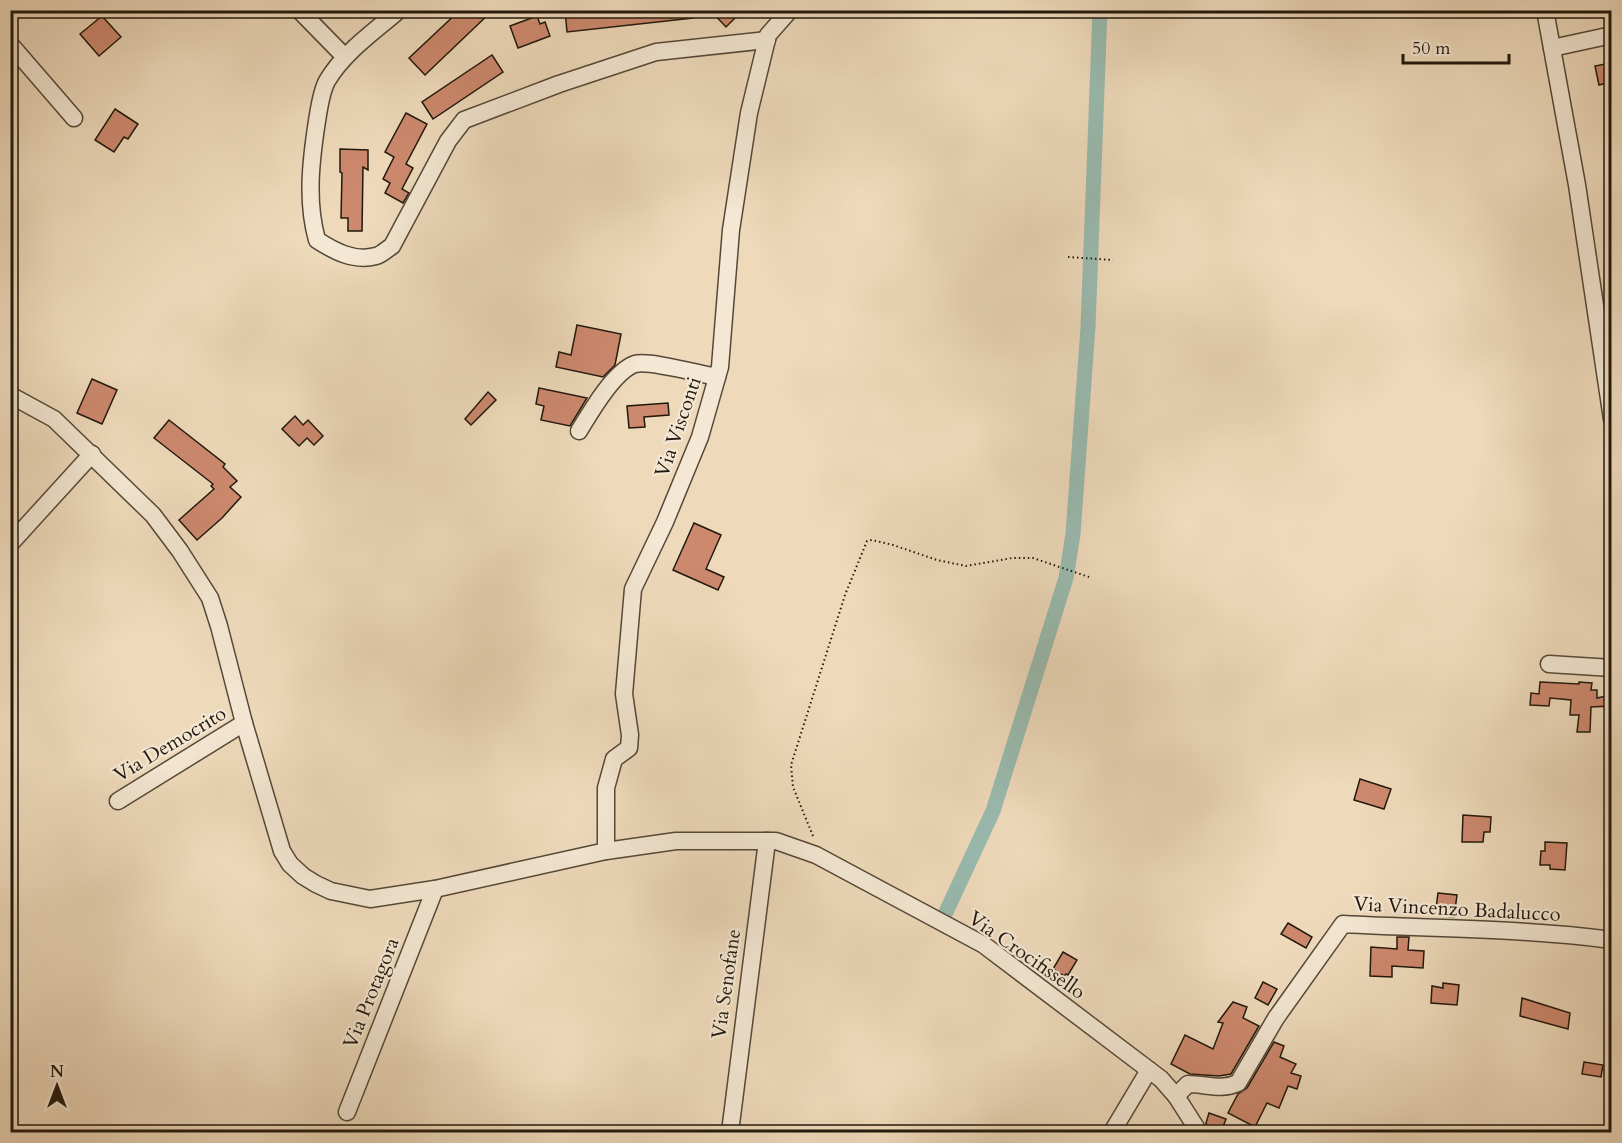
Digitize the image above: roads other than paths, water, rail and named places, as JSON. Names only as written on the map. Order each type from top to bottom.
[{"type":"street","points":[[299,10],[345,57]]},
{"type":"street","points":[[399,10],[345,57],[326,83],[319,109],[310,165],[313,224],[317,240],[348,256],[376,256],[392,246],[448,141],[464,120],[559,84],[656,52],[767,40]]},
{"type":"street","name":"Via Visconti","points":[[606,851],[606,788],[614,759],[629,748],[630,735],[624,694],[633,589],[665,522],[700,437],[720,367],[731,230],[749,113],[768,35],[790,10]]},
{"type":"street","points":[[1545,10],[1577,185],[1611,419]]},
{"type":"street","points":[[1552,48],[1611,35]]},
{"type":"street","points":[[10,44],[74,118]]},
{"type":"street","points":[[579,431],[598,398],[627,368],[637,363],[717,377]]},
{"type":"street","name":"Via Crocifissello","points":[[10,395],[54,419],[153,515],[180,551],[210,598],[282,851],[290,864],[303,876],[331,891],[370,899],[435,889],[606,851],[676,841],[776,841],[811,853],[984,945],[1149,1070],[1176,1096],[1199,1132]]},
{"type":"street","points":[[10,544],[92,454]]},
{"type":"street","points":[[1549,664],[1611,668]]},
{"type":"street","name":"Via Democrito","points":[[118,801],[244,723]]},
{"type":"street","name":"Via Senofane","points":[[729,1132],[767,842]]},
{"type":"street","name":"Via Protagora","points":[[347,1112],[435,889]]},
{"type":"street","name":"Via Vincenzo Badalucco","points":[[1176,1096],[1188,1084],[1228,1088],[1238,1083],[1276,1018],[1343,924],[1461,927],[1611,940]]},
{"type":"street","points":[[1112,1132],[1149,1070]]},
{"type":"waterway","points":[[946,912],[993,811],[1066,578],[1073,534],[1088,327],[1100,10]]}]
